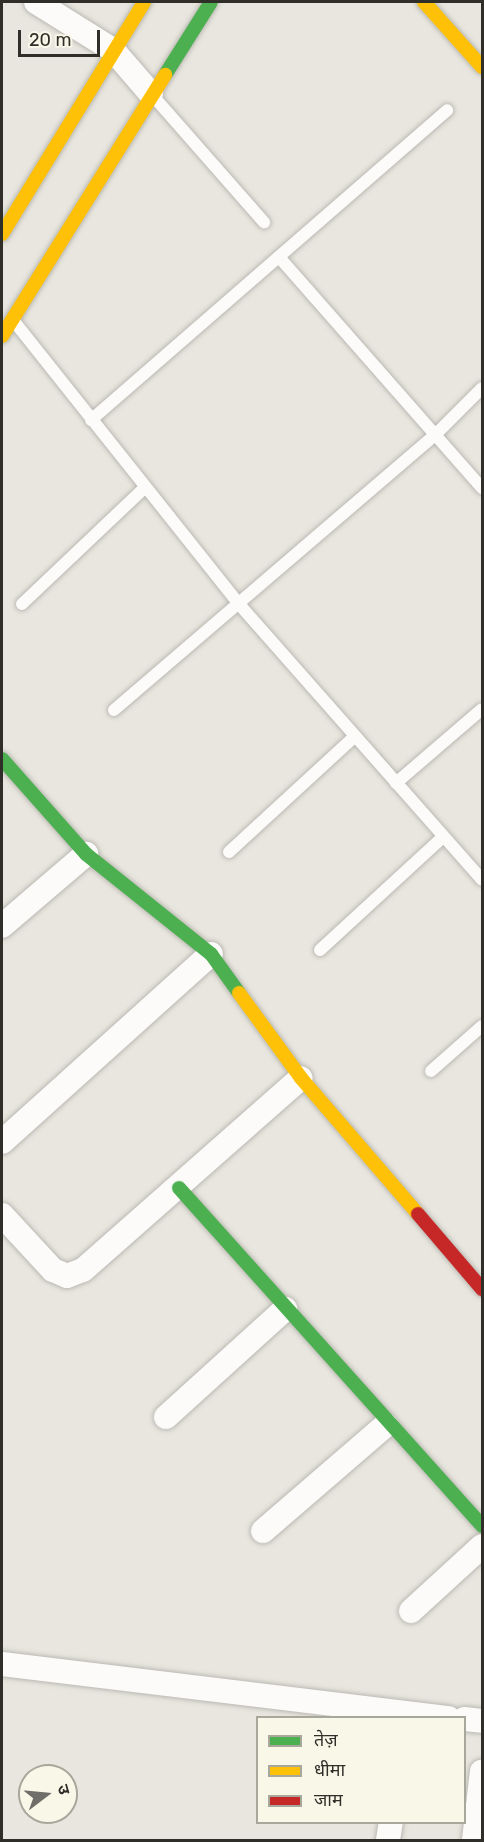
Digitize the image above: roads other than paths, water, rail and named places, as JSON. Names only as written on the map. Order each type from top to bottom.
[{"type":"street","points":[[36,2],[113,50],[151,94]]},
{"type":"street","points":[[2,234],[144,2]]},
{"type":"street","points":[[5,322],[211,2]]},
{"type":"street","points":[[424,2],[483,67]]},
{"type":"street","points":[[2,759],[86,854],[211,954],[301,1078],[483,1289]]},
{"type":"street","points":[[2,926],[86,854]]},
{"type":"street","points":[[2,1142],[211,954]]},
{"type":"street","points":[[2,1215],[41,1259],[67,1276],[83,1270],[179,1188],[301,1078]]},
{"type":"street","points":[[179,1188],[386,1425],[483,1526]]},
{"type":"street","points":[[166,1417],[285,1309]]},
{"type":"street","points":[[263,1531],[386,1425]]},
{"type":"street","points":[[411,1611],[483,1546]]},
{"type":"street","points":[[2,1664],[409,1716]]},
{"type":"street","points":[[466,1719],[483,1721]]},
{"type":"street","points":[[474,1840],[483,1771]]},
{"type":"street","points":[[388,1840],[391,1824]]},
{"type":"lane","points":[[151,94],[264,222]]},
{"type":"lane","points":[[91,420],[447,110]]},
{"type":"lane","points":[[279,257],[483,488]]},
{"type":"lane","points":[[5,322],[91,420],[144,489],[238,603],[483,880]]},
{"type":"lane","points":[[114,710],[436,434],[483,388]]},
{"type":"lane","points":[[22,604],[144,489]]},
{"type":"lane","points":[[396,783],[483,710]]},
{"type":"lane","points":[[229,852],[355,736]]},
{"type":"lane","points":[[320,951],[443,837]]},
{"type":"lane","points":[[431,1071],[483,1026]]}]
